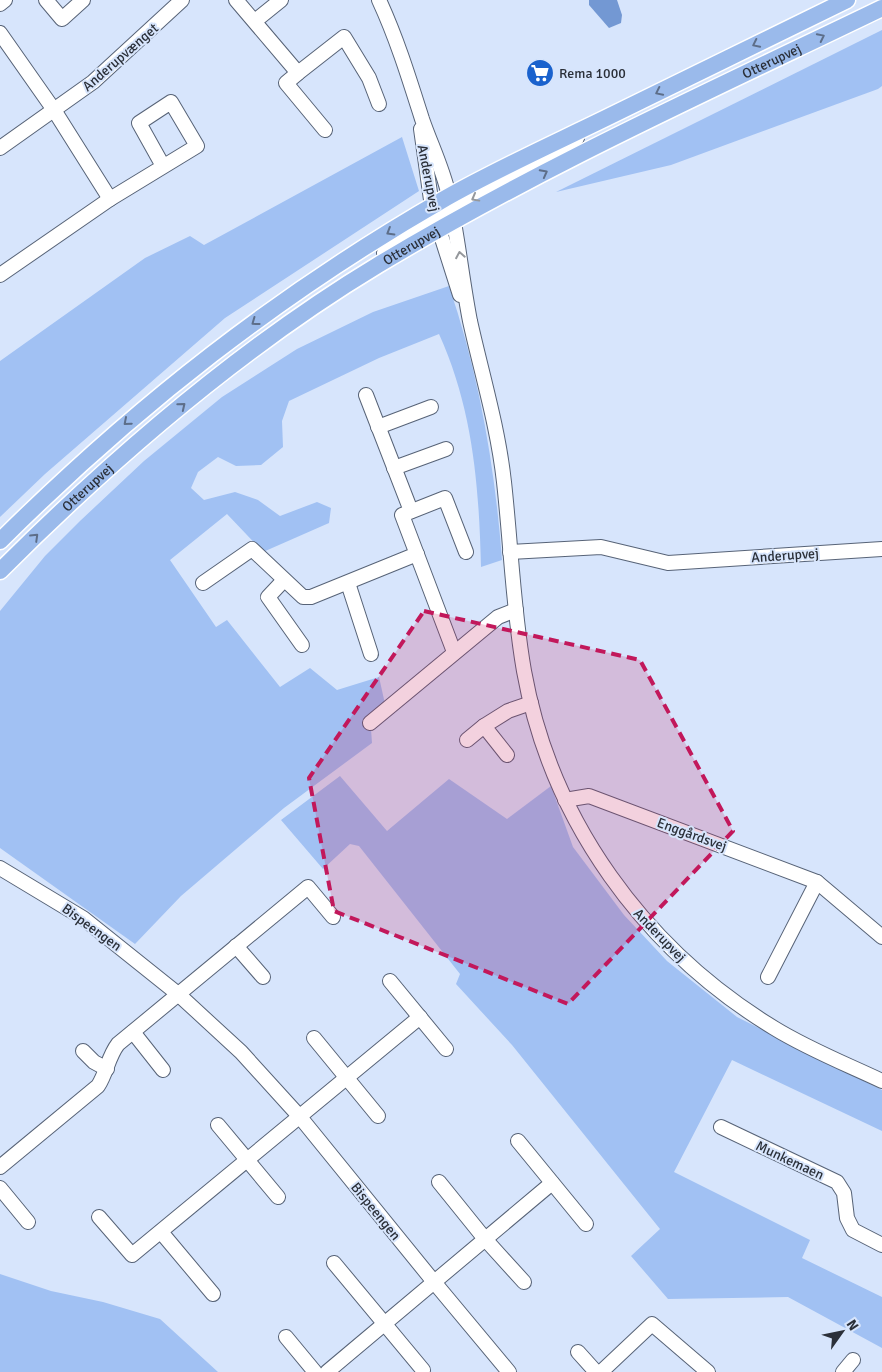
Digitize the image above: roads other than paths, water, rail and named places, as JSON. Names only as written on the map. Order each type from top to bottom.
[{"type":"main road","name":"Otterupvej","points":[[0,571],[80,493],[217,377],[318,304],[376,266],[436,218],[606,118],[847,0]]},
{"type":"main road","name":"Otterupvej","points":[[0,541],[94,452],[204,359],[289,297],[364,247],[436,218],[568,160],[882,8]]},
{"type":"street","points":[[0,4],[5,0]]},
{"type":"street","points":[[46,0],[62,18],[83,0]]},
{"type":"street","name":"Anderupvænget","points":[[0,148],[93,82],[182,0]]},
{"type":"street","points":[[236,0],[298,73]]},
{"type":"street","points":[[255,21],[281,0]]},
{"type":"street","name":"Anderupvej","points":[[379,0],[408,71],[423,121],[442,172],[452,210],[470,320],[497,432],[504,480],[516,610],[524,670],[531,703],[545,751],[565,800],[600,864],[636,911],[686,962],[712,985],[777,1030],[882,1081]]},
{"type":"street","points":[[0,33],[54,110],[110,199]]},
{"type":"street","points":[[325,130],[286,83],[344,36],[369,78],[379,104]]},
{"type":"street","points":[[0,275],[110,199],[197,146],[170,102],[139,123],[163,166]]},
{"type":"street","name":"Anderupvej","points":[[423,121],[420,133],[436,218],[470,320]]},
{"type":"street","points":[[366,394],[411,512]]},
{"type":"street","points":[[378,427],[431,406]]},
{"type":"street","points":[[394,468],[446,448]]},
{"type":"street","points":[[454,652],[402,515],[445,498],[466,552]]},
{"type":"street","name":"Anderupvej","points":[[510,552],[601,547],[668,563],[882,549]]},
{"type":"street","points":[[203,583],[252,549],[304,597],[311,597],[417,554]]},
{"type":"street","points":[[284,580],[268,597],[302,645]]},
{"type":"street","points":[[348,583],[371,654]]},
{"type":"street","points":[[370,722],[498,617],[516,610]]},
{"type":"street","points":[[467,740],[484,726],[508,712],[531,703]]},
{"type":"street","points":[[484,726],[507,755]]},
{"type":"street","name":"Enggårdsvej","points":[[565,800],[589,796],[817,882],[882,937]]},
{"type":"street","name":"Bispeengen","points":[[0,868],[83,918],[178,994],[241,1052],[300,1117],[509,1372]]},
{"type":"street","points":[[768,977],[817,882]]},
{"type":"street","points":[[0,1167],[98,1086],[111,1054],[118,1044],[308,887],[333,917]]},
{"type":"street","points":[[236,946],[263,977]]},
{"type":"street","points":[[390,981],[446,1049]]},
{"type":"street","points":[[99,1217],[132,1255],[420,1017]]},
{"type":"street","points":[[133,1032],[163,1070]]},
{"type":"street","points":[[314,1038],[378,1116]]},
{"type":"street","points":[[83,1051],[94,1062],[106,1069]]},
{"type":"street","points":[[218,1125],[278,1197]]},
{"type":"street","name":"Munkemaen","points":[[721,1127],[837,1182],[844,1193],[847,1218],[853,1230],[882,1245]]},
{"type":"street","points":[[518,1141],[586,1224]]},
{"type":"street","points":[[439,1182],[485,1239],[524,1282]]},
{"type":"street","points":[[327,1372],[552,1183]]},
{"type":"street","points":[[0,1188],[28,1222]]},
{"type":"street","points":[[161,1232],[213,1294]]},
{"type":"street","points":[[334,1263],[423,1370]]},
{"type":"street","points":[[601,1372],[652,1324],[708,1372]]},
{"type":"street","points":[[286,1337],[315,1372]]},
{"type":"street","points":[[578,1352],[596,1372]]},
{"type":"street","points":[[843,1372],[853,1360]]},
{"type":"place","name":"Rema 1000","points":[[540,73]]}]
